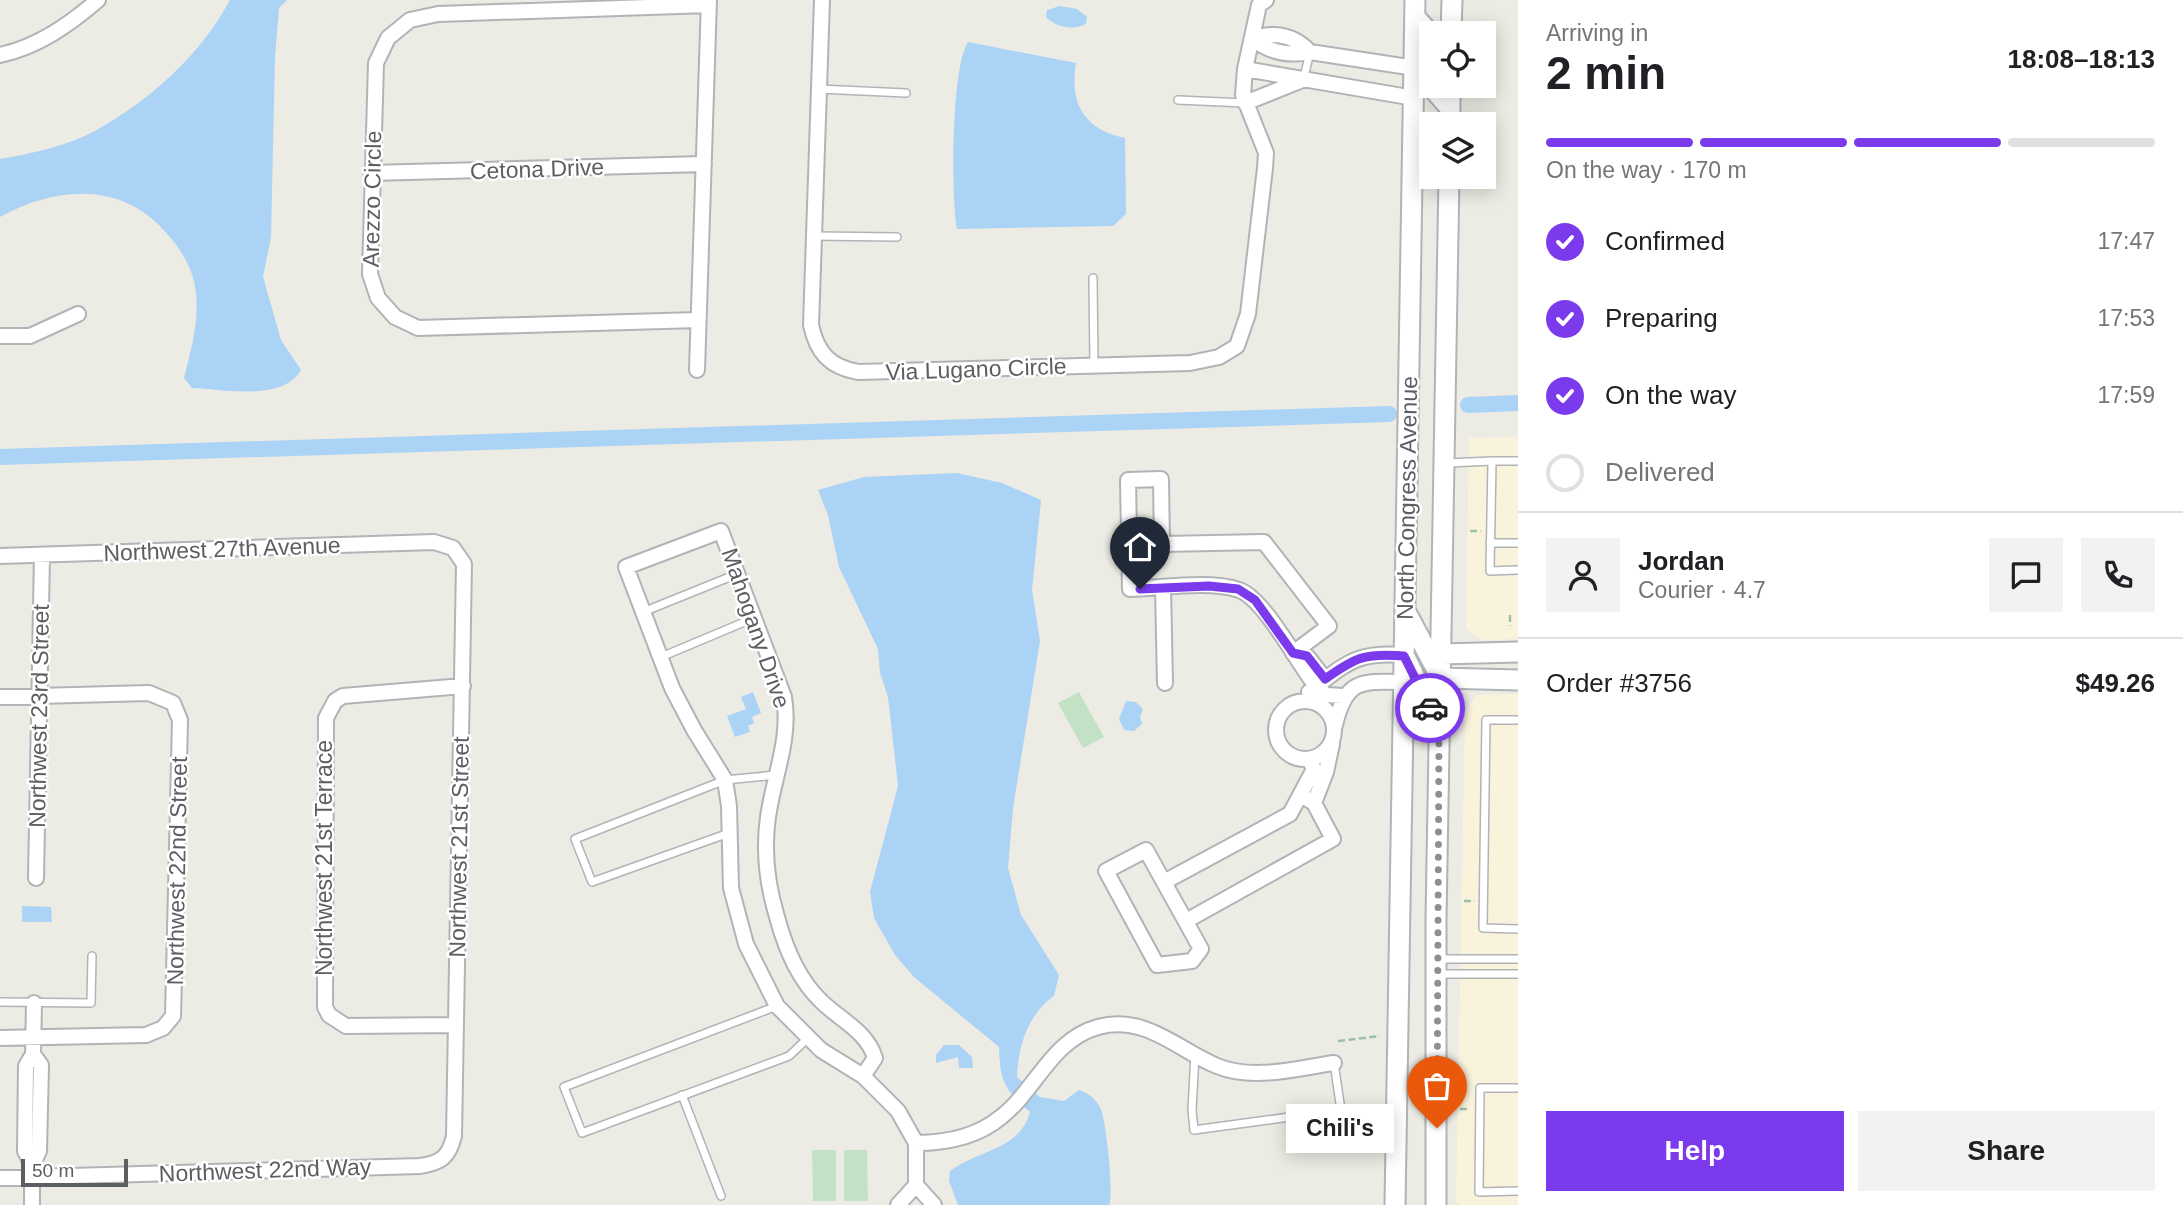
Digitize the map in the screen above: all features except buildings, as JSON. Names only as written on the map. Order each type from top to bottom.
[{"type":"main road","points":[[1451,21],[1452,0]]},
{"type":"main road","name":"North Congress Avenue","points":[[1395,1205],[1415,8]]},
{"type":"main road","points":[[1415,68],[1447,112]]},
{"type":"main road","name":"North Congress Avenue","points":[[1436,1205],[1439,727],[1449,189]]},
{"type":"main road","points":[[1405,610],[1440,678],[1518,680]]},
{"type":"main road","points":[[1441,654],[1518,652]]},
{"type":"main road","points":[[1404,656],[1439,727]]},
{"type":"street","points":[[0,55],[16,52],[69,25],[98,0]]},
{"type":"street","name":"Via Lugano Circle","points":[[822,0],[811,324],[818,346],[830,364],[858,372],[1198,362],[1219,357],[1237,346],[1248,314],[1266,153],[1245,103],[1245,69],[1259,5],[1266,0]]},
{"type":"street","name":"Arezzo Circle","points":[[696,370],[698,320],[704,164],[709,3],[626,3],[438,14],[410,20],[388,38],[376,63],[370,274],[378,298],[395,317],[418,328],[698,320]]},
{"type":"street","points":[[1253,39],[1268,33],[1299,40],[1310,52],[1415,68]]},
{"type":"street","points":[[1245,69],[1414,98]]},
{"type":"street","points":[[1245,103],[1302,79]]},
{"type":"street","name":"Cetona Drive","points":[[371,173],[704,164]]},
{"type":"street","points":[[0,336],[30,336],[78,314]]},
{"type":"street","points":[[1162,544],[1161,479],[1128,480],[1130,589],[1238,589],[1255,600],[1293,653],[1307,656],[1326,695],[1344,696]]},
{"type":"street","name":"Mahogany Drive","points":[[863,1076],[875,1058],[870,1043],[819,1000],[798,970],[776,916],[765,861],[768,816],[783,755],[787,715],[784,697],[721,531],[626,567],[661,657],[694,730],[725,780],[729,806],[731,888],[738,921],[776,1006],[807,1039],[863,1076],[898,1111],[916,1143],[916,1185]]},
{"type":"street","points":[[1129,545],[1264,541],[1329,626],[1293,653]]},
{"type":"street","name":"Northwest 27th Avenue","points":[[0,556],[444,543]]},
{"type":"street","name":"Northwest 21st Street","points":[[444,543],[460,555],[464,564],[454,1136],[445,1158]]},
{"type":"street","name":"Northwest 23rd Street","points":[[36,878],[42,555]]},
{"type":"street","points":[[1163,588],[1165,683]]},
{"type":"street","points":[[1332,744],[1318,757],[1309,760],[1290,756],[1278,741],[1277,722],[1281,714],[1355,658],[1372,654],[1404,656]]},
{"type":"street","points":[[1164,883],[1290,814],[1308,799],[1326,772],[1344,696],[1366,680],[1404,682]]},
{"type":"street","name":"Northwest 21st Terrace","points":[[455,1025],[346,1026],[337,1022],[325,1007],[326,718],[335,701],[343,696],[463,686]]},
{"type":"street","name":"Northwest 22nd Street","points":[[34,1037],[156,1032],[169,1023],[175,1009],[180,720],[173,703],[149,693],[40,695]]},
{"type":"street","points":[[0,697],[40,695]]},
{"type":"street","points":[[1295,703],[1305,701],[1321,705],[1332,716],[1335,725]]},
{"type":"street","points":[[1185,921],[1333,839],[1308,799],[1314,769],[1309,760]]},
{"type":"street","points":[[1146,850],[1185,921],[1201,949],[1192,961],[1157,965],[1105,871],[1146,850]]},
{"type":"street","points":[[32,1205],[32,1172],[39,1152],[41,1065],[33,1054],[34,1003]]},
{"type":"street","points":[[916,1143],[956,1140],[982,1130],[1002,1117],[1064,1047],[1099,1027],[1116,1025],[1149,1030],[1218,1066],[1238,1071],[1268,1072],[1334,1063]]},
{"type":"street","points":[[0,1038],[34,1037]]},
{"type":"street","name":"Northwest 22nd Way","points":[[0,1178],[32,1172],[420,1166],[435,1164],[445,1158]]},
{"type":"street","points":[[898,1205],[916,1185],[934,1205]]},
{"type":"lane","points":[[1302,79],[1310,52]]},
{"type":"lane","points":[[818,89],[906,93]]},
{"type":"lane","points":[[1178,100],[1245,103]]},
{"type":"lane","points":[[813,236],[897,237]]},
{"type":"lane","points":[[1093,278],[1094,365]]},
{"type":"lane","points":[[1492,461],[1490,571],[1518,570]]},
{"type":"lane","points":[[1444,463],[1518,461]]},
{"type":"lane","points":[[1490,543],[1518,543]]},
{"type":"lane","points":[[643,612],[738,573]]},
{"type":"lane","points":[[661,657],[755,618]]},
{"type":"lane","points":[[1518,720],[1486,720],[1483,928],[1518,929]]},
{"type":"lane","points":[[729,833],[592,881],[575,839],[725,780],[777,775]]},
{"type":"lane","points":[[0,1002],[91,1003],[92,956]]},
{"type":"lane","points":[[1436,966],[1518,959]]},
{"type":"lane","points":[[1436,966],[1518,974]]},
{"type":"lane","points":[[776,1006],[565,1087],[582,1133],[789,1056],[807,1039]]},
{"type":"lane","points":[[1195,1054],[1192,1110],[1194,1130],[1340,1110],[1334,1063]]},
{"type":"lane","points":[[1518,1088],[1480,1088],[1479,1192],[1518,1191]]},
{"type":"lane","points":[[682,1096],[721,1196]]},
{"type":"path","points":[[1470,531],[1481,531]]},
{"type":"path","points":[[1510,615],[1510,626]]},
{"type":"path","points":[[1464,901],[1476,901]]},
{"type":"path","points":[[1338,1041],[1380,1036]]},
{"type":"path","points":[[1460,1108],[1472,1108]]},
{"type":"shaded area","points":[[1518,437],[1518,639],[1481,640],[1466,628],[1469,438]]},
{"type":"shaded area","points":[[1518,694],[1518,1205],[1460,1205],[1456,1202],[1465,712],[1477,695]]},
{"type":"green space","points":[[1079,692],[1104,737],[1083,748],[1058,703]]},
{"type":"green space","points":[[812,1150],[836,1150],[836,1201],[813,1201]]},
{"type":"green space","points":[[844,1150],[867,1150],[868,1201],[844,1201]]},
{"type":"water","points":[[230,0],[287,0],[279,8],[275,57],[271,237],[263,277],[281,340],[301,370],[292,380],[267,390],[192,388],[184,378],[195,326],[195,285],[187,263],[169,236],[151,218],[132,205],[111,197],[67,194],[22,206],[0,217],[0,159],[71,141],[114,120],[153,91],[188,58],[204,40]]},
{"type":"water","points":[[1060,6],[1077,9],[1087,17],[1086,24],[1065,27],[1046,17],[1047,10]]},
{"type":"water","points":[[968,42],[1076,63],[1075,90],[1083,113],[1099,129],[1125,138],[1126,214],[1113,226],[957,229],[953,163],[955,104],[962,56]]},
{"type":"water","points":[[957,473],[1002,483],[1041,500],[1032,590],[1040,641],[1013,808],[1008,868],[1021,915],[1059,975],[1054,996],[1037,1012],[1026,1032],[1017,1077],[1040,1097],[1064,1101],[1079,1090],[1091,1096],[1098,1104],[1105,1125],[1109,1156],[1109,1205],[958,1205],[949,1181],[950,1171],[1007,1142],[1025,1125],[1030,1112],[1005,1084],[999,1047],[914,977],[895,955],[874,918],[870,892],[898,786],[888,697],[880,673],[878,649],[839,567],[828,515],[818,490],[864,477]]},
{"type":"water","points":[[753,692],[761,713],[752,717],[754,723],[748,726],[750,732],[735,737],[727,716],[746,709],[741,697]]},
{"type":"water","points":[[1126,701],[1136,702],[1143,709],[1140,717],[1142,724],[1134,731],[1124,730],[1119,719]]},
{"type":"water","points":[[22,906],[51,907],[52,922],[22,922]]},
{"type":"water","points":[[944,1045],[959,1045],[972,1057],[973,1068],[959,1068],[958,1057],[936,1063],[936,1055]]},
{"type":"waterway","points":[[1468,405],[1518,403]]},
{"type":"waterway","points":[[0,457],[1389,414]]},
{"type":"way so far","points":[[1430,708],[1439,727],[1437,1128]]},
{"type":"place","name":"Chili's","points":[[1437,1128]]},
{"type":"route","points":[[1140,589],[1209,586],[1238,589],[1247,593],[1293,653],[1307,656],[1325,679],[1355,658],[1372,654],[1404,656],[1430,708]]}]
